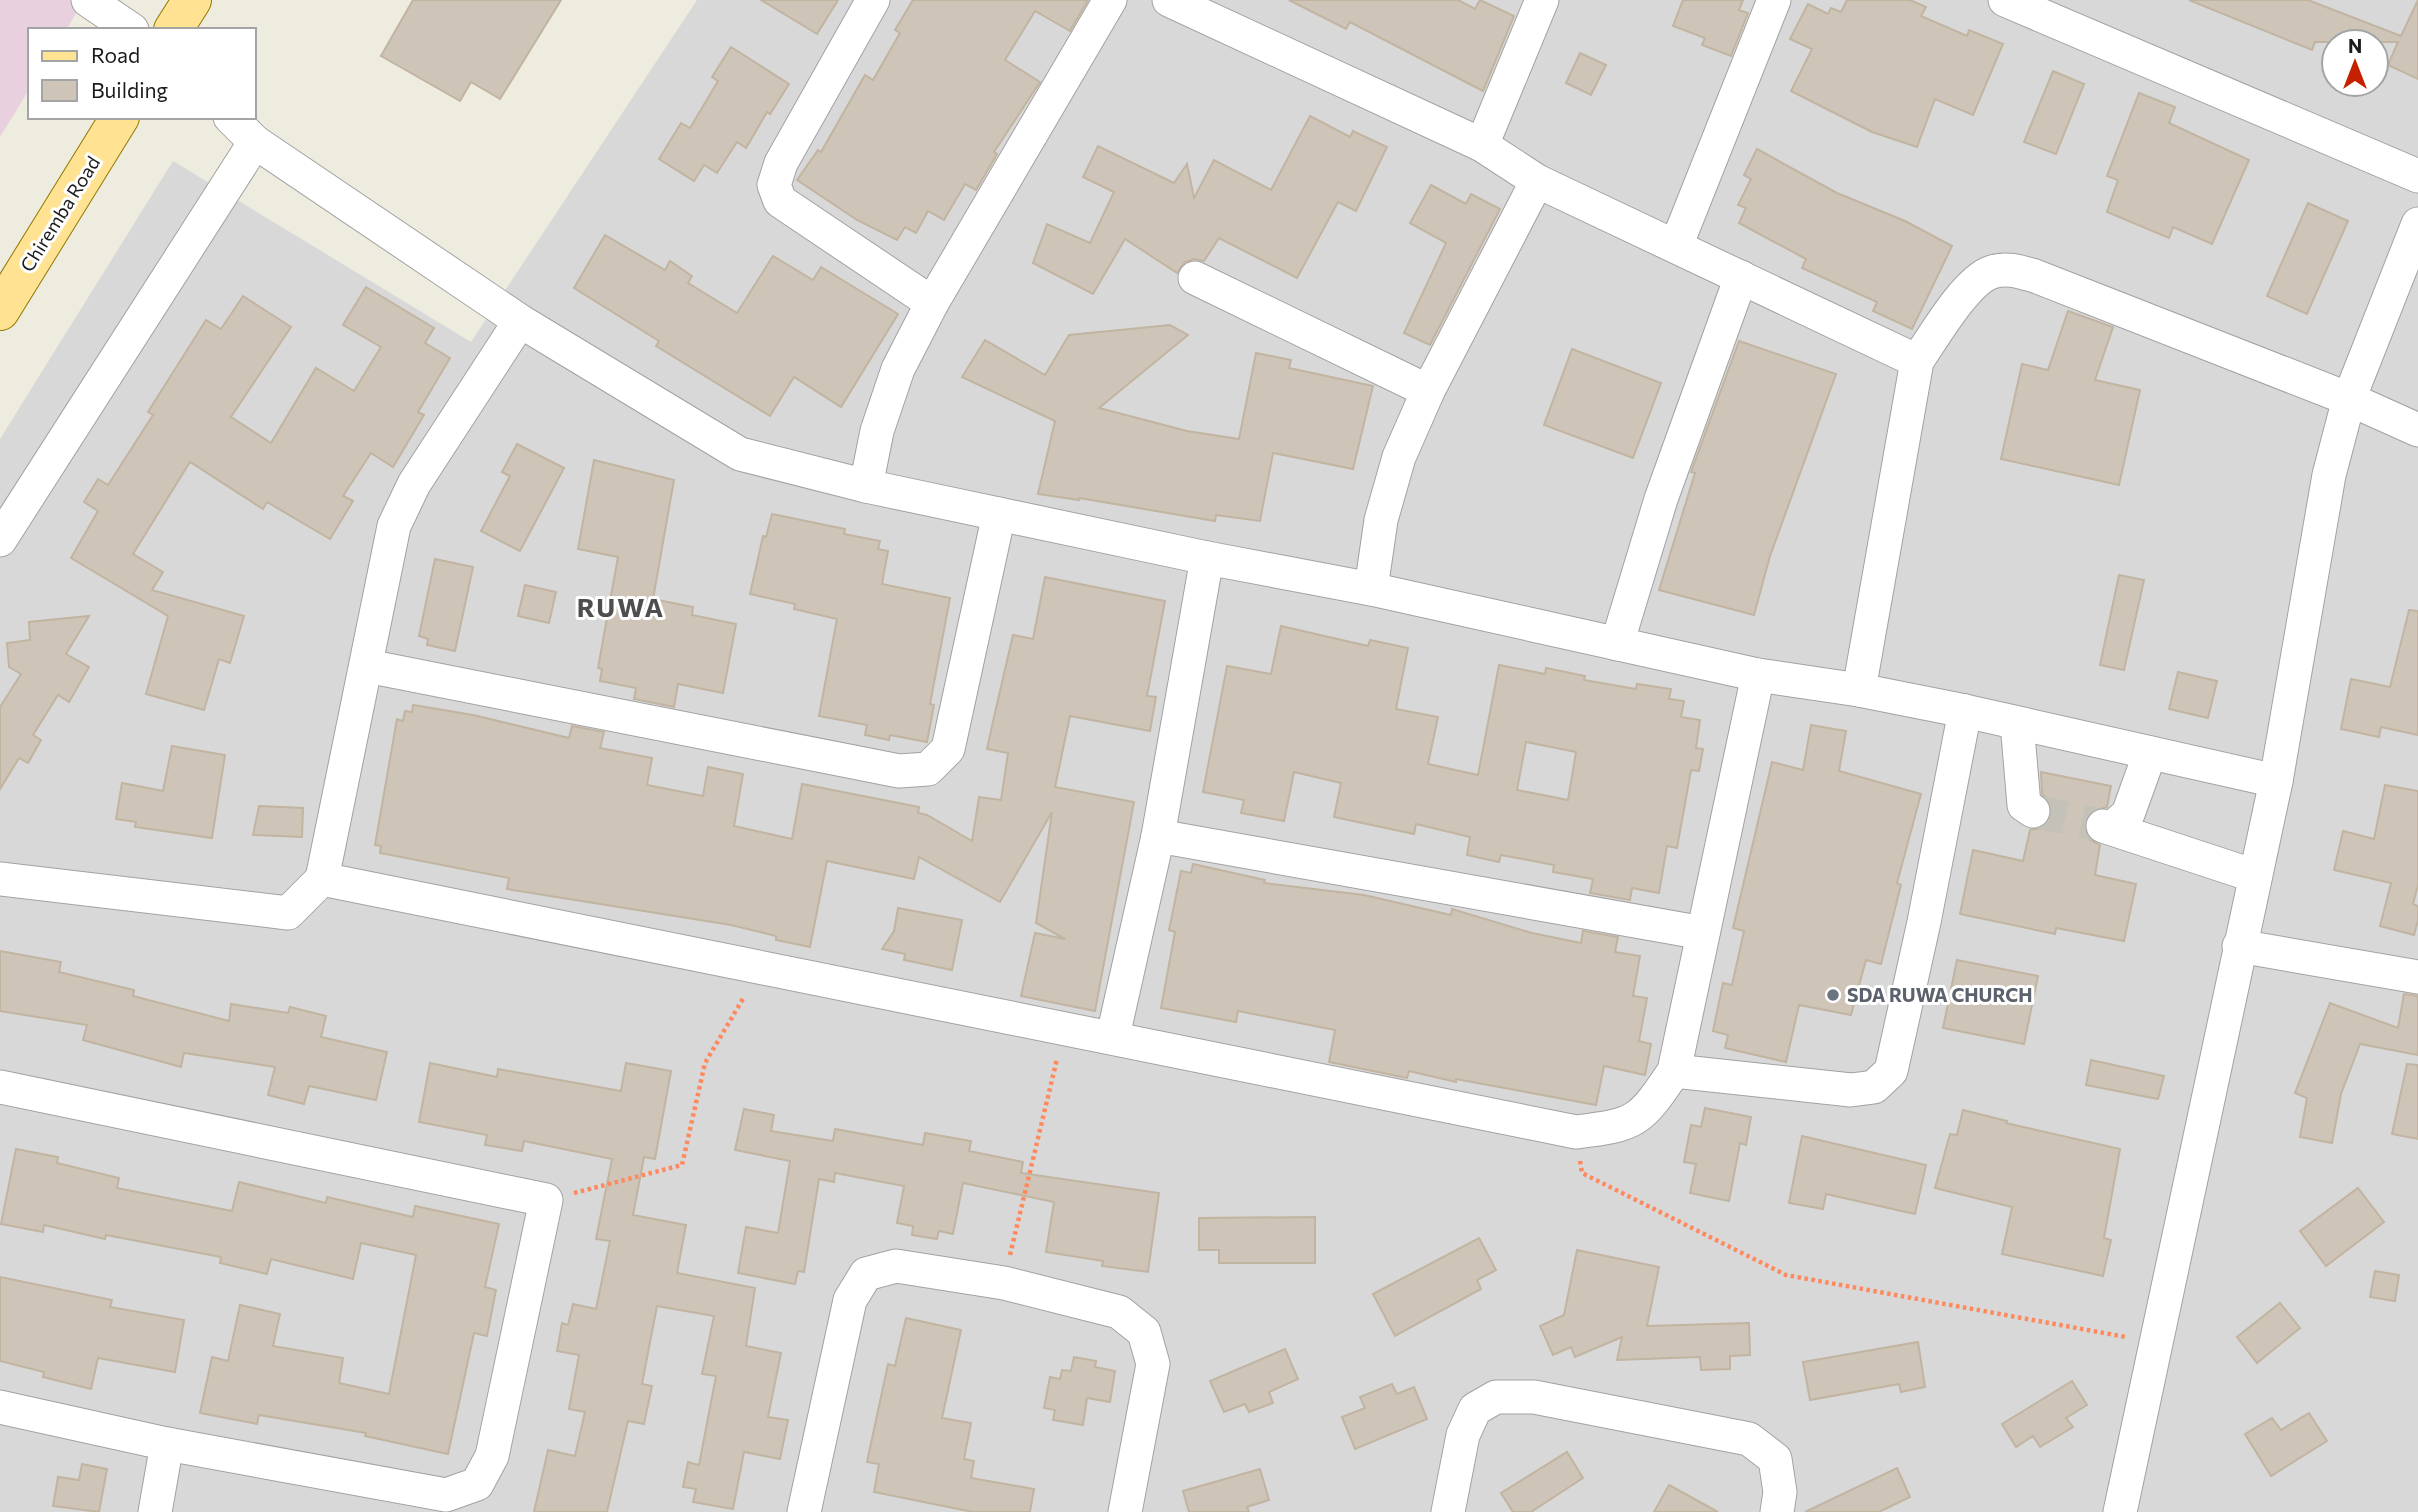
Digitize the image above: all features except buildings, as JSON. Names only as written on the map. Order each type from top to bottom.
[{"type":"main road","points":[[174,28],[192,0]]},
{"type":"main road","name":"Chiremba Road","points":[[0,311],[119,119]]},
{"type":"street","points":[[88,0],[129,28]]},
{"type":"street","points":[[873,0],[781,163],[774,185],[780,201],[932,303]]},
{"type":"street","points":[[866,486],[877,432],[898,369],[932,303],[1110,0]]},
{"type":"street","points":[[1169,0],[1482,145],[1537,181],[1917,360]]},
{"type":"street","points":[[1482,145],[1542,0]]},
{"type":"street","points":[[1676,246],[1774,0]]},
{"type":"street","points":[[2005,0],[2418,176]]},
{"type":"street","points":[[232,119],[255,142],[520,321],[740,454],[866,486],[1207,558],[1371,589],[1758,675],[1859,690],[1965,711],[2276,781]]},
{"type":"street","points":[[0,540],[255,142]]},
{"type":"street","points":[[1371,589],[1384,508],[1399,457],[1428,391],[1537,181]]},
{"type":"street","points":[[2120,1512],[2276,781],[2329,475],[2349,400],[2418,224]]},
{"type":"street","points":[[1859,690],[1917,360],[1974,282],[1991,272],[2011,269],[2035,276],[2418,430]]},
{"type":"street","points":[[1617,644],[1661,499],[1741,277]]},
{"type":"street","points":[[1195,278],[1428,391]]},
{"type":"street","points":[[0,879],[288,914],[322,879],[394,526],[414,484],[520,321]]},
{"type":"street","points":[[367,666],[899,771],[928,769],[948,749],[999,514]]},
{"type":"street","points":[[1113,1036],[1158,836],[1207,558]]},
{"type":"street","points":[[322,879],[759,970],[1113,1036],[1576,1132],[1624,1127],[1652,1105],[1674,1071],[1758,675]]},
{"type":"street","points":[[1674,1071],[1851,1090],[1874,1087],[1891,1071],[1924,922],[1965,711]]},
{"type":"street","points":[[2017,723],[2021,793],[2024,805],[2033,811]]},
{"type":"street","points":[[2150,753],[2129,814],[2108,827],[2255,876]]},
{"type":"street","points":[[1158,836],[1703,933]]},
{"type":"street","points":[[2239,946],[2418,977]]},
{"type":"street","points":[[0,1087],[546,1200],[492,1457],[477,1484],[446,1495],[167,1444],[0,1407]]},
{"type":"street","points":[[804,1512],[850,1300],[866,1274],[896,1266],[1004,1283],[1119,1312],[1144,1332],[1153,1364],[1125,1512]]},
{"type":"street","points":[[1448,1512],[1463,1436],[1475,1409],[1496,1396],[1534,1396],[1749,1439],[1774,1459],[1780,1492],[1777,1512]]},
{"type":"street","points":[[155,1512],[167,1444]]},
{"type":"path","points":[[546,1200],[682,1165],[705,1063],[759,970]]},
{"type":"path","points":[[1004,1283],[1065,1027]]},
{"type":"path","points":[[1576,1132],[1582,1173],[1786,1275],[2155,1343]]},
{"type":"shaded area","points":[[0,0],[84,0],[67,28],[28,28],[28,91],[0,137]]},
{"type":"shaded area","points":[[697,0],[2418,0],[2418,1512],[0,1512],[0,439],[173,161],[471,342]]},
{"type":"tunnel","points":[[2033,811],[2103,826]]},
{"type":"place","name":"SDA RUWA CHURCH","points":[[1833,995]]},
{"type":"district","name":"RUWA","points":[[621,608]]}]
